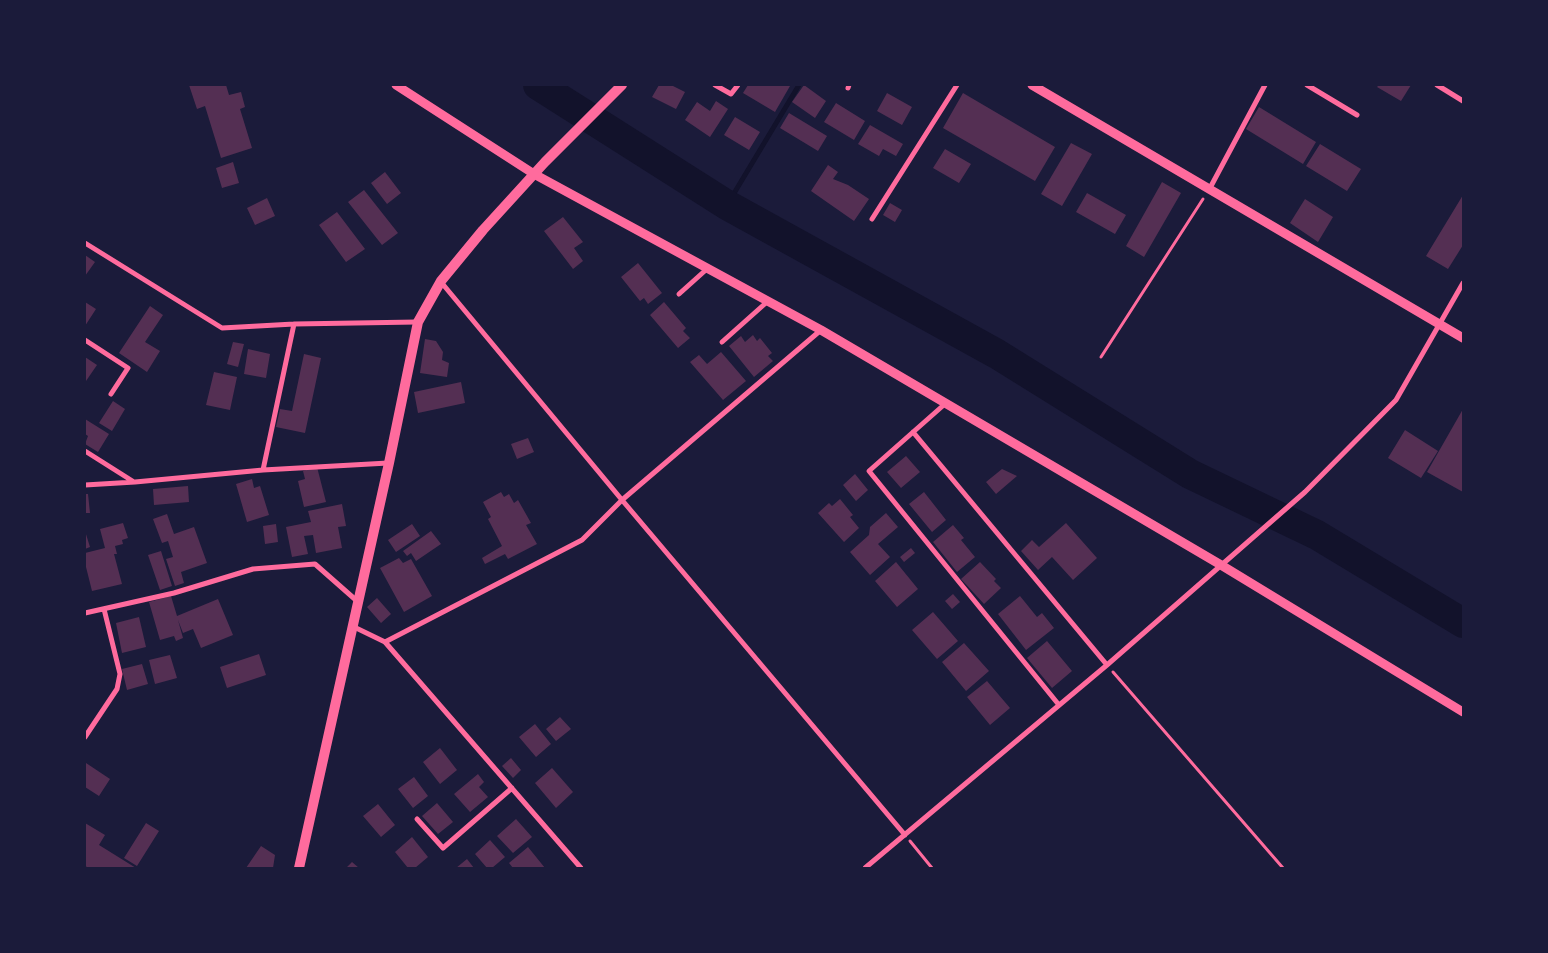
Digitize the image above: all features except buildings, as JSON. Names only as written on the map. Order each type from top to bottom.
[{"type":"main road","points":[[299,868],[389,463],[418,322],[441,281],[483,230],[615,89]]},
{"type":"street","points":[[396,85],[534,174],[822,330],[1221,565],[1463,712]]},
{"type":"street","points":[[715,85],[731,94],[738,85]]},
{"type":"street","points":[[872,219],[957,85]]},
{"type":"street","points":[[1032,85],[1463,338]]},
{"type":"street","points":[[1210,188],[1265,85]]},
{"type":"street","points":[[1307,85],[1356,115]]},
{"type":"street","points":[[1437,85],[1463,100]]},
{"type":"street","points":[[85,242],[222,328],[294,324],[418,322]]},
{"type":"street","points":[[679,294],[708,268]]},
{"type":"street","points":[[441,281],[622,500],[905,835]]},
{"type":"street","points":[[865,868],[1107,665],[1305,492],[1396,400],[1463,283]]},
{"type":"street","points":[[722,342],[768,301]]},
{"type":"street","points":[[263,470],[294,324]]},
{"type":"street","points":[[385,642],[582,540],[622,500],[822,330]]},
{"type":"street","points":[[85,340],[128,368],[111,394]]},
{"type":"street","points":[[946,403],[869,471],[1059,705]]},
{"type":"street","points":[[913,432],[1107,665]]},
{"type":"street","points":[[85,451],[135,482]]},
{"type":"street","points":[[85,485],[263,470],[389,463]]},
{"type":"street","points":[[85,613],[174,592],[253,569],[316,564],[357,601]]},
{"type":"street","points":[[85,737],[117,689],[120,674],[104,609]]},
{"type":"street","points":[[352,626],[385,642],[578,867]]},
{"type":"street","points":[[417,819],[443,848],[512,788]]},
{"type":"path","points":[[1101,357],[1210,188]]},
{"type":"path","points":[[1107,665],[1283,868]]},
{"type":"path","points":[[905,835],[932,868]]},
{"type":"waterway","points":[[538,85],[727,205],[997,354],[1190,474],[1317,535],[1463,623]]},
{"type":"waterway","points":[[727,205],[799,85]]}]
